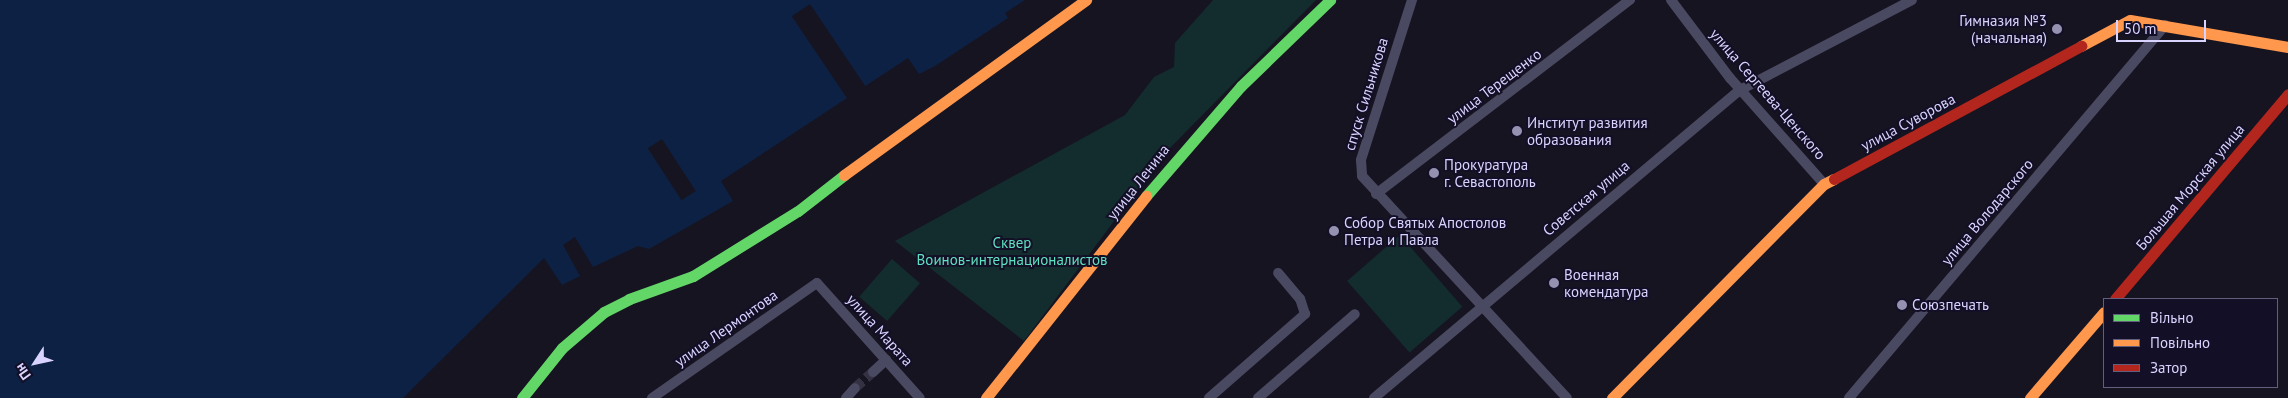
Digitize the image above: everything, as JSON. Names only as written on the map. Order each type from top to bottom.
[{"type":"street","points":[[522,398],[562,348],[604,312],[629,298],[692,276],[798,211],[867,156],[1086,0]]},
{"type":"street","name":"улица Ленина","points":[[986,398],[1177,156],[1241,86],[1330,0]]},
{"type":"street","name":"спуск Сильникова","points":[[1412,0],[1361,160],[1362,176],[1376,194],[1567,398]]},
{"type":"street","name":"улица Терещенко","points":[[1376,194],[1630,0]]},
{"type":"street","name":"улица Сергеева-Ценского","points":[[1671,0],[1740,90],[1824,184]]},
{"type":"street","name":"Советская улица","points":[[1374,398],[1481,305],[1740,90],[1912,0]]},
{"type":"street","name":"улица Суворова","points":[[1612,398],[1824,184],[2130,20],[2288,47]]},
{"type":"street","name":"улица Володарского","points":[[1850,398],[2165,25]]},
{"type":"street","name":"Большая Морская улица","points":[[2116,298],[2288,94]]},
{"type":"street","points":[[1209,398],[1304,314],[1300,299],[1278,273]]},
{"type":"street","name":"улица Марата","points":[[816,283],[920,398]]},
{"type":"street","name":"улица Лермонтова","points":[[652,398],[816,283]]},
{"type":"street","points":[[2030,398],[2103,313]]},
{"type":"street","points":[[1258,398],[1355,314]]},
{"type":"street","points":[[873,372],[886,360]]},
{"type":"street","points":[[846,398],[856,388]]},
{"type":"green space","name":"Сквер Воинов-интернационалистов","points":[[1213,0],[1316,0],[1166,152],[1024,341],[895,241],[1125,115],[1154,77],[1174,67],[1175,43]]},
{"type":"green space","points":[[1400,235],[1462,307],[1409,353],[1347,281]]},
{"type":"green space","points":[[892,259],[920,283],[887,321],[859,297]]},
{"type":"water","points":[[0,0],[1025,0],[1005,13],[1008,18],[935,66],[919,74],[908,58],[721,181],[733,201],[649,249],[638,246],[593,267],[575,237],[563,245],[580,276],[562,285],[544,258],[403,398],[0,398]]},
{"type":"pier","points":[[810,4],[866,87],[848,99],[792,16]]},
{"type":"pier","points":[[662,139],[696,191],[682,200],[648,148]]},
{"type":"tunnel","points":[[855,388],[873,372]]},
{"type":"traffic: fast","points":[[1146,196],[1241,86],[1330,0]]},
{"type":"traffic: fast","points":[[522,398],[562,348],[604,312],[629,299],[693,276],[798,211],[844,175]]},
{"type":"traffic: slow","points":[[844,175],[1086,0]]},
{"type":"traffic: slow","points":[[2081,46],[2130,20],[2288,47]]},
{"type":"traffic: slow","points":[[1612,398],[1824,184],[1834,179]]},
{"type":"traffic: slow","points":[[986,398],[1146,196]]},
{"type":"traffic: slow","points":[[2030,398],[2103,313]]},
{"type":"traffic: jam","points":[[1834,179],[2081,46]]},
{"type":"traffic: jam","points":[[2116,298],[2288,94]]},
{"type":"place","name":"Гимназия №3 (начальная)","points":[[2057,29]]},
{"type":"place","name":"Институт развития образования","points":[[1517,131]]},
{"type":"place","name":"Прокуратура г. Севастополь","points":[[1434,173]]},
{"type":"place","name":"Собор Святых Апостолов Петра и Павла","points":[[1334,231]]},
{"type":"place","name":"Военная комендатура","points":[[1554,283]]},
{"type":"place","name":"Союзпечать","points":[[1902,305]]}]
